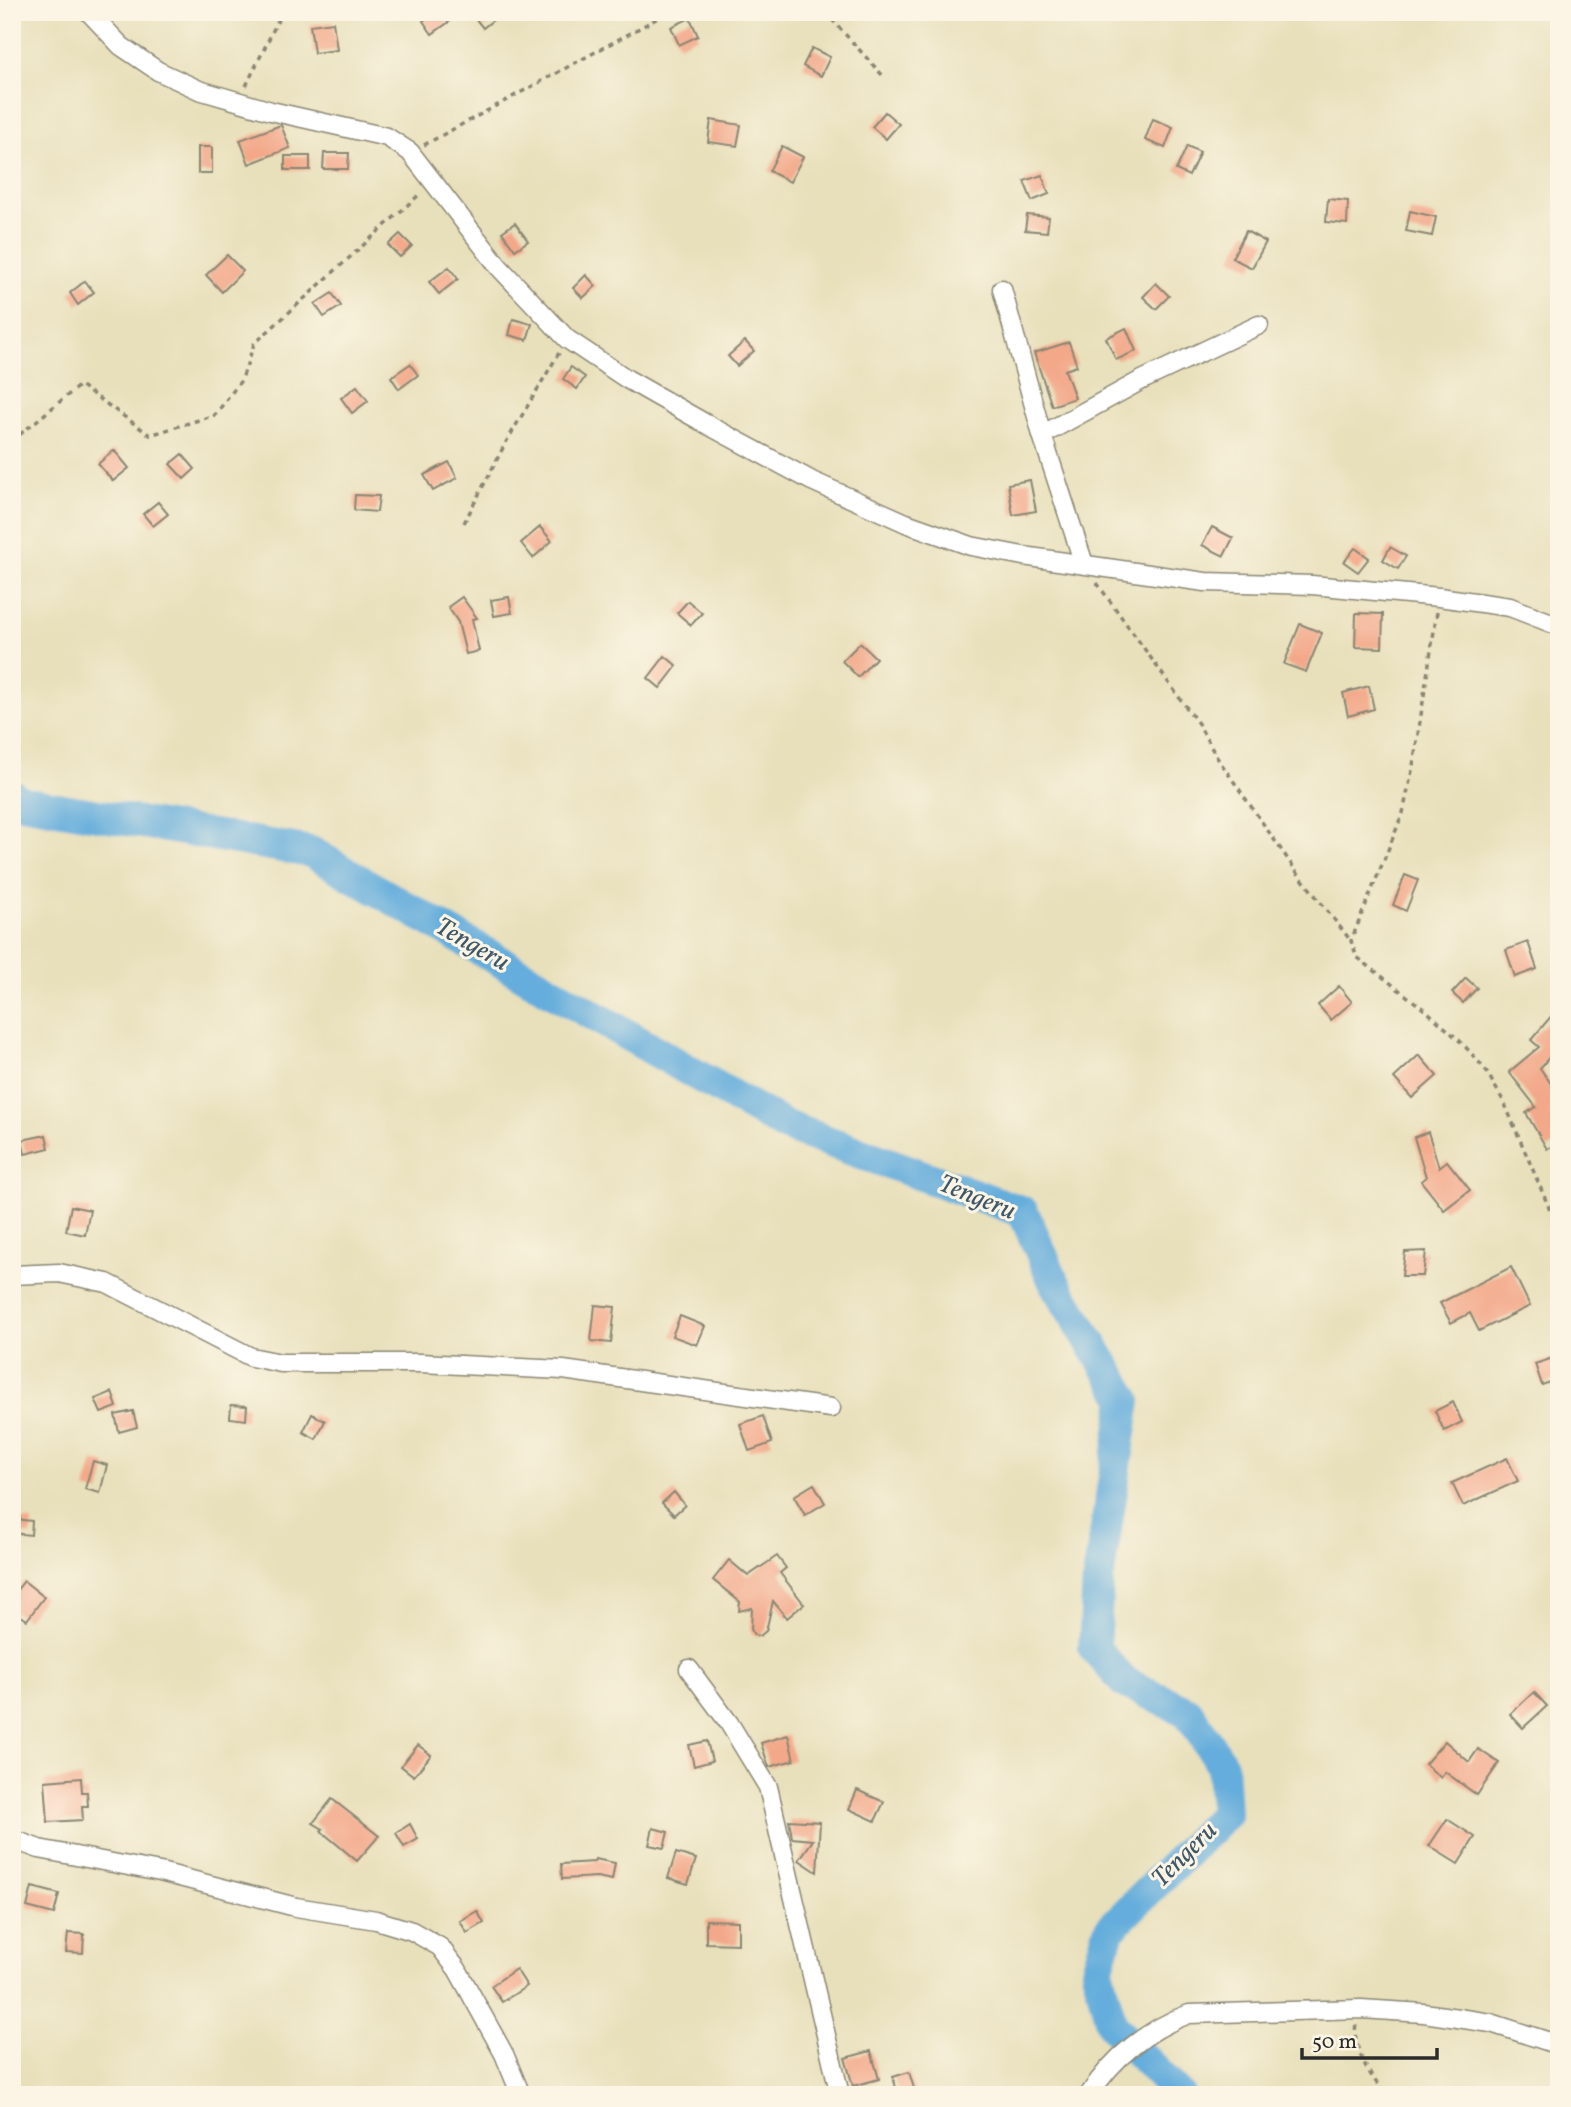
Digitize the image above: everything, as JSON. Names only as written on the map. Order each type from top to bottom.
[{"type":"street","points":[[89,12],[121,46],[158,71],[199,90],[387,138],[410,152],[499,267],[567,339],[627,379],[811,481],[906,523],[971,546],[1084,564],[1205,582],[1312,585],[1439,597],[1510,607],[1559,626]]},
{"type":"street","points":[[1002,289],[1042,435],[1084,564]]},
{"type":"street","points":[[1042,435],[1140,381],[1259,325]]},
{"type":"street","points":[[12,1275],[59,1273],[107,1283],[251,1357],[281,1363],[420,1363],[563,1370],[831,1408]]},
{"type":"street","points":[[689,1669],[729,1723],[768,1787],[840,2095]]},
{"type":"street","points":[[12,1839],[39,1849],[160,1872],[296,1907],[376,1920],[412,1931],[440,1947],[457,1969],[504,2054],[521,2095]]},
{"type":"street","points":[[1089,2095],[1118,2059],[1147,2035],[1167,2022],[1189,2014],[1361,2009],[1424,2013],[1491,2023],[1559,2045]]},
{"type":"path","points":[[238,102],[282,12]]},
{"type":"path","points":[[410,152],[669,12]]},
{"type":"path","points":[[825,12],[884,78]]},
{"type":"path","points":[[12,441],[80,384],[150,435],[215,415],[242,379],[254,344],[433,183]]},
{"type":"path","points":[[464,523],[505,444],[567,339]]},
{"type":"path","points":[[1084,564],[1199,726],[1216,756],[1296,871],[1351,941],[1357,957],[1430,1014],[1462,1043],[1485,1069],[1504,1102],[1553,1217],[1559,1238]]},
{"type":"path","points":[[1351,941],[1403,813],[1413,766],[1439,597]]},
{"type":"path","points":[[1361,2009],[1355,2029],[1361,2057],[1378,2087],[1388,2095]]},
{"type":"building","points":[[435,12],[463,12],[432,34],[423,21]]},
{"type":"building","points":[[470,12],[503,12],[483,28]]},
{"type":"building","points":[[690,18],[698,36],[679,45],[671,27]]},
{"type":"building","points":[[333,22],[337,50],[314,53],[310,25]]},
{"type":"building","points":[[812,48],[830,57],[821,76],[803,66]]},
{"type":"building","points":[[885,112],[899,124],[886,139],[872,127]]},
{"type":"building","points":[[1153,119],[1173,127],[1165,148],[1145,140]]},
{"type":"building","points":[[711,120],[741,125],[737,146],[708,142]]},
{"type":"building","points":[[281,125],[290,148],[249,164],[240,140]]},
{"type":"building","points":[[782,146],[803,157],[790,182],[769,171]]},
{"type":"building","points":[[1187,146],[1200,152],[1189,176],[1176,170]]},
{"type":"building","points":[[198,147],[212,147],[212,173],[198,173]]},
{"type":"building","points":[[324,153],[349,153],[348,169],[323,169]]},
{"type":"building","points":[[285,156],[310,156],[310,170],[285,170]]},
{"type":"building","points":[[1042,175],[1049,194],[1032,201],[1024,181]]},
{"type":"building","points":[[1328,199],[1348,201],[1347,224],[1326,222]]},
{"type":"building","points":[[1410,211],[1436,217],[1432,236],[1406,231]]},
{"type":"building","points":[[1027,215],[1049,217],[1047,232],[1025,230]]},
{"type":"building","points":[[515,223],[528,241],[515,250],[502,232]]},
{"type":"building","points":[[1246,231],[1266,242],[1252,268],[1232,258]]},
{"type":"building","points":[[400,234],[412,246],[400,257],[388,245]]},
{"type":"building","points":[[227,255],[243,271],[222,292],[206,275]]},
{"type":"building","points":[[449,267],[458,279],[439,294],[429,282]]},
{"type":"building","points":[[586,275],[596,286],[583,298],[573,288]]},
{"type":"building","points":[[85,281],[94,292],[78,305],[70,293]]},
{"type":"building","points":[[1156,283],[1169,296],[1156,309],[1143,297]]},
{"type":"building","points":[[332,293],[341,306],[324,317],[315,304]]},
{"type":"building","points":[[513,319],[532,324],[527,340],[509,335]]},
{"type":"building","points":[[1126,328],[1136,351],[1116,360],[1106,338]]},
{"type":"building","points":[[745,341],[754,351],[737,366],[728,356]]},
{"type":"building","points":[[1069,342],[1077,366],[1065,370],[1075,398],[1052,406],[1034,353]]},
{"type":"building","points":[[410,364],[418,375],[399,389],[391,377]]},
{"type":"building","points":[[571,367],[585,377],[577,389],[563,379]]},
{"type":"building","points":[[357,386],[368,401],[352,413],[341,398]]},
{"type":"building","points":[[114,450],[129,468],[113,481],[98,464]]},
{"type":"building","points":[[182,454],[195,469],[184,479],[170,464]]},
{"type":"building","points":[[449,462],[457,478],[433,491],[424,475]]},
{"type":"building","points":[[1030,480],[1036,511],[1013,515],[1008,484]]},
{"type":"building","points":[[355,495],[379,496],[377,512],[354,510]]},
{"type":"building","points":[[158,502],[168,514],[153,526],[143,514]]},
{"type":"building","points":[[540,527],[552,541],[533,558],[521,543]]},
{"type":"building","points":[[1212,527],[1233,538],[1224,556],[1202,545]]},
{"type":"building","points":[[1390,547],[1406,556],[1398,569],[1383,560]]},
{"type":"building","points":[[1355,548],[1369,558],[1358,572],[1344,562]]},
{"type":"building","points":[[462,597],[477,618],[472,619],[479,651],[466,654],[458,622],[448,607]]},
{"type":"building","points":[[509,597],[512,613],[494,616],[491,600]]},
{"type":"building","points":[[688,601],[702,613],[691,625],[677,613]]},
{"type":"building","points":[[1356,613],[1383,614],[1382,648],[1355,647]]},
{"type":"building","points":[[1300,624],[1322,633],[1306,672],[1284,664]]},
{"type":"building","points":[[860,643],[876,658],[858,677],[842,661]]},
{"type":"building","points":[[665,656],[677,666],[660,688],[648,678]]},
{"type":"building","points":[[1369,686],[1374,709],[1348,716],[1343,693]]},
{"type":"building","points":[[1405,875],[1418,880],[1406,911],[1393,905]]},
{"type":"building","points":[[1528,942],[1537,969],[1515,977],[1506,950]]},
{"type":"building","points":[[1466,978],[1477,988],[1463,1003],[1452,993]]},
{"type":"building","points":[[1339,986],[1352,1002],[1331,1020],[1318,1005]]},
{"type":"building","points":[[1559,1007],[1559,1046],[1540,1068],[1559,1095],[1559,1142],[1547,1149],[1526,1113],[1536,1107],[1509,1072],[1539,1047],[1531,1040]]},
{"type":"building","points":[[1419,1055],[1437,1076],[1412,1098],[1394,1078]]},
{"type":"building","points":[[1428,1132],[1439,1167],[1447,1161],[1470,1190],[1444,1210],[1421,1181],[1426,1177],[1414,1137]]},
{"type":"building","points":[[46,1135],[49,1148],[25,1154],[22,1140]]},
{"type":"building","points":[[71,1206],[90,1210],[85,1235],[66,1231]]},
{"type":"building","points":[[1426,1251],[1423,1276],[1402,1276],[1405,1252]]},
{"type":"building","points":[[1511,1267],[1530,1306],[1479,1331],[1470,1313],[1451,1323],[1440,1303]]},
{"type":"building","points":[[595,1305],[615,1307],[611,1343],[591,1341]]},
{"type":"building","points":[[680,1316],[705,1326],[697,1345],[672,1336]]},
{"type":"building","points":[[1559,1356],[1559,1379],[1542,1385],[1535,1364]]},
{"type":"building","points":[[112,1392],[117,1407],[101,1413],[95,1399]]},
{"type":"building","points":[[1453,1402],[1462,1422],[1444,1431],[1435,1411]]},
{"type":"building","points":[[231,1405],[247,1406],[246,1420],[230,1418]]},
{"type":"building","points":[[133,1411],[137,1427],[119,1432],[115,1415]]},
{"type":"building","points":[[312,1414],[325,1421],[316,1439],[303,1432]]},
{"type":"building","points":[[763,1416],[772,1443],[749,1451],[740,1424]]},
{"type":"building","points":[[1507,1458],[1518,1481],[1463,1506],[1452,1483]]},
{"type":"building","points":[[93,1461],[107,1465],[100,1493],[85,1489]]},
{"type":"building","points":[[814,1484],[825,1503],[805,1515],[794,1496]]},
{"type":"building","points":[[674,1492],[685,1505],[674,1515],[662,1503]]},
{"type":"building","points":[[12,1519],[32,1521],[31,1535],[12,1533]]},
{"type":"building","points":[[777,1556],[786,1568],[780,1573],[804,1604],[787,1618],[773,1601],[766,1631],[760,1636],[754,1635],[751,1629],[752,1608],[739,1611],[740,1602],[713,1580],[729,1560],[748,1576]]},
{"type":"building","points":[[24,1581],[44,1597],[27,1620],[12,1610],[12,1596]]},
{"type":"building","points":[[1534,1692],[1547,1706],[1523,1728],[1510,1714]]},
{"type":"building","points":[[788,1735],[794,1760],[769,1767],[761,1743]]},
{"type":"building","points":[[707,1741],[712,1761],[694,1766],[689,1745]]},
{"type":"building","points":[[1445,1741],[1469,1762],[1478,1749],[1499,1763],[1477,1795],[1445,1772],[1441,1778],[1425,1764]]},
{"type":"building","points":[[418,1745],[431,1755],[414,1776],[401,1766]]},
{"type":"building","points":[[81,1778],[82,1792],[87,1792],[88,1806],[82,1806],[83,1820],[48,1822],[45,1781]]},
{"type":"building","points":[[857,1790],[884,1802],[875,1821],[849,1809]]},
{"type":"building","points":[[332,1799],[379,1836],[357,1861],[313,1823]]},
{"type":"building","points":[[1447,1819],[1475,1837],[1458,1864],[1429,1846]]},
{"type":"building","points":[[789,1820],[820,1822],[817,1872],[799,1860],[813,1840],[792,1838]]},
{"type":"building","points":[[410,1824],[418,1839],[404,1847],[396,1833]]},
{"type":"building","points":[[653,1828],[668,1832],[664,1848],[649,1845]]},
{"type":"building","points":[[676,1853],[696,1859],[688,1884],[668,1878]]},
{"type":"building","points":[[595,1859],[615,1863],[612,1880],[597,1877],[562,1879],[561,1864],[594,1862]]},
{"type":"building","points":[[32,1887],[59,1894],[54,1914],[27,1907]]},
{"type":"building","points":[[477,1911],[484,1923],[467,1933],[460,1921]]},
{"type":"building","points":[[706,1920],[738,1921],[738,1944],[706,1943]]},
{"type":"building","points":[[68,1933],[84,1934],[83,1953],[66,1952]]},
{"type":"building","points":[[516,1969],[527,1986],[502,2002],[491,1986]]},
{"type":"building","points":[[871,2051],[879,2079],[853,2086],[845,2058]]},
{"type":"building","points":[[909,2072],[916,2095],[898,2095],[893,2077]]},
{"type":"waterway","name":"Tengeru","points":[[12,795],[22,802],[311,852],[783,1125],[1023,1212],[1055,1284],[1126,1400],[1098,1580],[1094,1648],[1124,1682],[1188,1712],[1222,1765],[1225,1814],[1109,1930],[1097,1970],[1112,2025],[1179,2095]]}]
